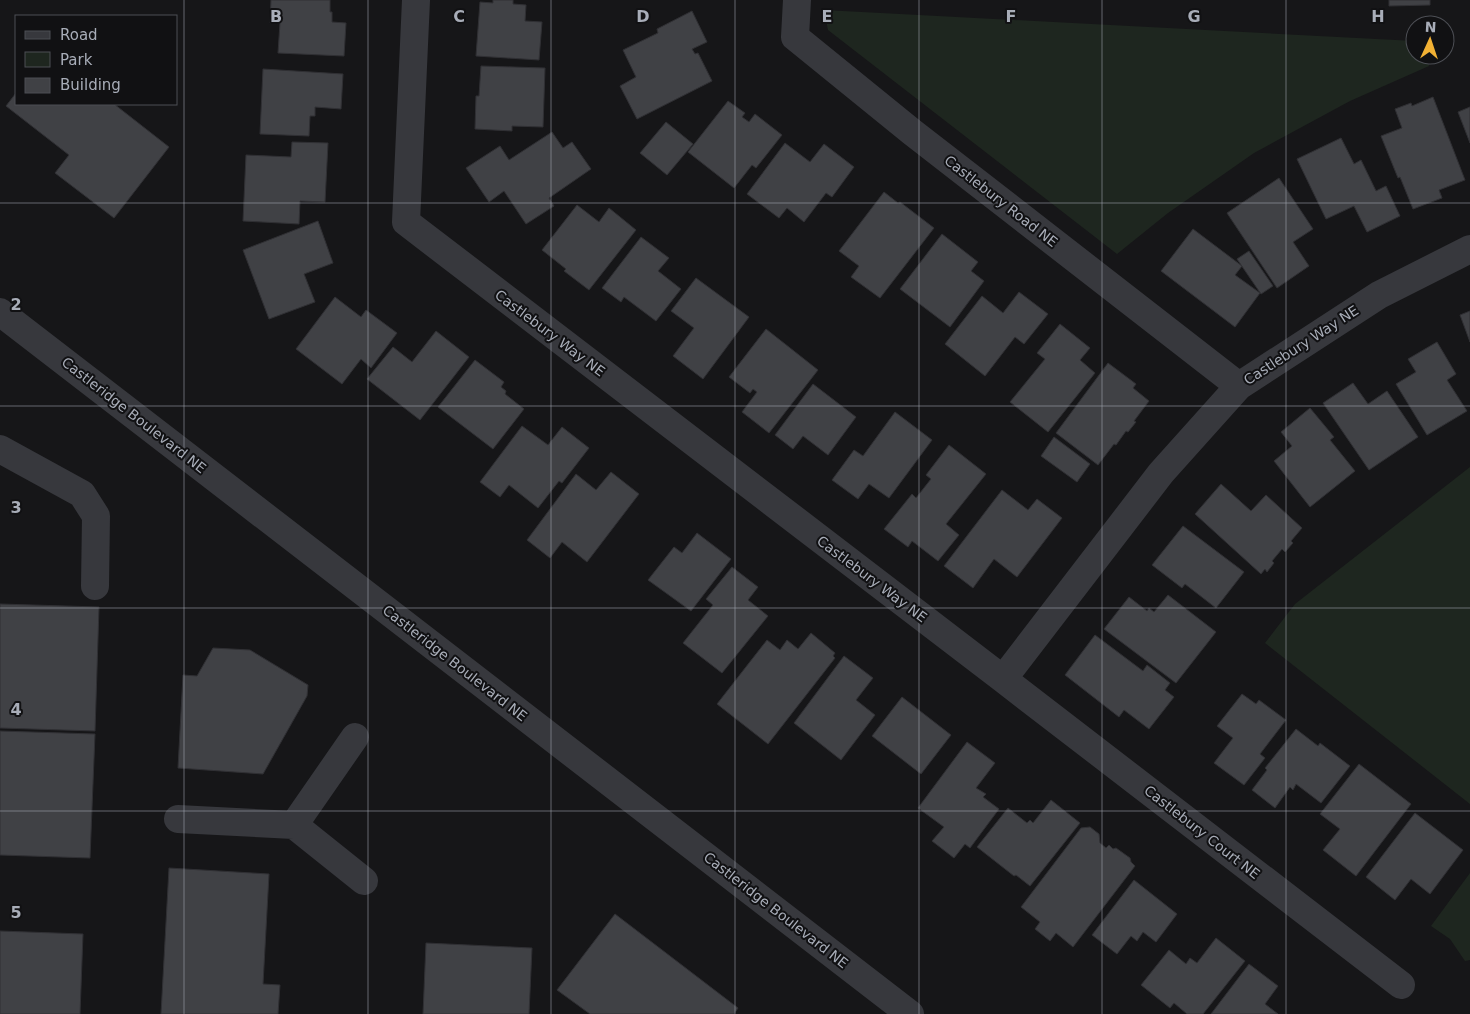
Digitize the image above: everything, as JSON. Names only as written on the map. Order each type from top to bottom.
[{"type":"street","name":"Castlebury Way NE","points":[[416,0],[406,222],[1004,679],[1161,473],[1239,386],[1379,295],[1470,249]]},
{"type":"street","name":"Castlebury Road NE","points":[[797,0],[794,37],[912,132],[1239,386]]},
{"type":"street","name":"Castleridge Boulevard NE","points":[[0,312],[910,1014]]},
{"type":"street","points":[[0,448],[82,494],[96,516],[95,586]]},
{"type":"street","name":"Castlebury Court NE","points":[[1004,679],[1401,985]]},
{"type":"street","points":[[294,825],[355,737]]},
{"type":"street","points":[[178,819],[294,825],[364,881]]},
{"type":"green space","points":[[824,10],[1405,40],[1405,65],[1429,66],[1350,101],[1254,153],[1168,213],[1117,254],[828,30]]},
{"type":"green space","points":[[1470,467],[1470,804],[1265,643],[1295,604]]},
{"type":"green space","points":[[1470,873],[1470,960],[1465,961],[1450,939],[1431,926]]},
{"type":"building","points":[[271,0],[330,0],[332,22],[346,23],[344,56],[278,53],[280,23],[270,23]]},
{"type":"building","points":[[493,0],[513,0],[513,4],[526,5],[525,21],[542,22],[539,60],[476,56],[480,2],[493,3]]},
{"type":"building","points":[[1389,0],[1430,0],[1430,5],[1389,6]]},
{"type":"building","points":[[692,11],[707,42],[692,49],[695,54],[698,53],[712,81],[637,119],[620,86],[636,77],[623,50],[658,33],[657,29]]},
{"type":"building","points":[[481,66],[545,68],[543,127],[512,126],[512,131],[475,129],[476,96],[479,96]]},
{"type":"building","points":[[263,69],[343,74],[341,109],[315,107],[315,116],[310,116],[309,136],[260,134]]},
{"type":"building","points":[[15,94],[15,105],[115,105],[169,147],[114,218],[55,173],[69,155],[6,106]]},
{"type":"building","points":[[1433,97],[1465,180],[1439,190],[1442,198],[1413,209],[1381,136],[1402,128],[1395,109],[1411,103],[1412,106]]},
{"type":"building","points":[[728,101],[745,113],[742,117],[749,122],[755,114],[782,135],[756,168],[752,165],[734,188],[688,152]]},
{"type":"building","points":[[1470,107],[1470,143],[1458,112]]},
{"type":"building","points":[[666,122],[693,144],[667,175],[640,153]]},
{"type":"building","points":[[552,132],[563,148],[572,142],[591,169],[549,198],[554,206],[526,224],[504,191],[489,202],[466,168],[500,146],[509,160]]},
{"type":"building","points":[[1341,138],[1354,164],[1361,160],[1376,191],[1386,186],[1400,216],[1367,232],[1354,206],[1326,219],[1297,159]]},
{"type":"building","points":[[292,142],[328,143],[325,202],[300,201],[299,224],[243,221],[246,155],[291,157]]},
{"type":"building","points":[[785,143],[810,162],[824,144],[854,167],[832,197],[826,193],[804,222],[787,208],[779,218],[747,194]]},
{"type":"building","points":[[1279,178],[1313,229],[1293,242],[1309,266],[1277,288],[1227,213]]},
{"type":"building","points":[[884,192],[934,228],[880,298],[851,277],[859,266],[839,251]]},
{"type":"building","points":[[577,205],[599,222],[609,208],[636,230],[589,290],[564,271],[566,269],[542,250]]},
{"type":"building","points":[[318,221],[333,263],[304,274],[315,302],[269,319],[243,250]]},
{"type":"building","points":[[1193,229],[1242,266],[1235,275],[1260,293],[1235,327],[1161,271]]},
{"type":"building","points":[[942,234],[978,262],[971,271],[984,281],[950,327],[900,289]]},
{"type":"building","points":[[641,237],[669,258],[658,271],[681,289],[656,321],[624,297],[621,302],[602,288]]},
{"type":"building","points":[[1249,251],[1273,286],[1261,294],[1237,259]]},
{"type":"building","points":[[696,278],[749,317],[703,379],[673,356],[694,328],[671,311]]},
{"type":"building","points":[[1019,292],[1048,314],[1024,344],[1015,337],[985,376],[945,344],[982,296],[1003,313]]},
{"type":"building","points":[[335,297],[361,317],[366,310],[397,333],[371,368],[361,359],[342,384],[296,349]]},
{"type":"building","points":[[1470,311],[1470,342],[1460,315]]},
{"type":"building","points":[[1060,324],[1090,348],[1080,360],[1095,373],[1048,432],[1010,402],[1045,359],[1037,353]]},
{"type":"building","points":[[766,329],[818,370],[769,433],[742,412],[757,392],[753,389],[750,393],[729,377]]},
{"type":"building","points":[[436,331],[469,357],[420,420],[367,379],[393,347],[412,362]]},
{"type":"building","points":[[1437,342],[1456,374],[1447,380],[1467,411],[1427,435],[1396,384],[1416,372],[1408,359]]},
{"type":"building","points":[[475,360],[504,382],[501,387],[506,391],[505,394],[524,409],[493,449],[438,407]]},
{"type":"building","points":[[1108,363],[1136,384],[1133,388],[1149,401],[1134,421],[1136,422],[1128,432],[1126,431],[1116,445],[1114,444],[1098,465],[1056,433]]},
{"type":"building","points":[[1353,383],[1368,404],[1387,391],[1418,437],[1369,470],[1323,403]]},
{"type":"building","points":[[813,384],[856,417],[828,455],[803,436],[793,449],[775,435]]},
{"type":"building","points":[[1310,408],[1334,437],[1330,440],[1355,471],[1310,507],[1274,461],[1292,446],[1281,432]]},
{"type":"building","points":[[895,412],[932,440],[889,498],[869,484],[858,499],[832,480],[854,450],[863,456]]},
{"type":"building","points":[[522,426],[548,445],[562,427],[589,448],[562,483],[559,481],[538,508],[509,485],[500,497],[480,482]]},
{"type":"building","points":[[1054,437],[1090,464],[1077,482],[1041,456]]},
{"type":"building","points":[[949,445],[986,474],[946,524],[959,535],[938,561],[912,541],[908,547],[884,529],[912,494],[916,498],[931,479],[926,475]]},
{"type":"building","points":[[611,472],[639,494],[587,562],[562,542],[550,558],[527,540],[576,474],[596,490]]},
{"type":"building","points":[[1221,484],[1251,511],[1266,495],[1302,528],[1285,552],[1282,549],[1272,561],[1274,563],[1267,572],[1265,569],[1261,574],[1195,514]]},
{"type":"building","points":[[1002,490],[1028,510],[1037,499],[1062,518],[1017,577],[994,559],[973,588],[944,566]]},
{"type":"building","points":[[1183,526],[1244,572],[1216,608],[1185,584],[1182,588],[1152,565]]},
{"type":"building","points":[[697,533],[731,559],[691,611],[648,580],[674,547],[682,553]]},
{"type":"building","points":[[732,567],[758,587],[748,600],[768,616],[722,673],[683,643],[713,605],[706,599]]},
{"type":"building","points":[[1168,595],[1216,632],[1176,683],[1104,629],[1129,597],[1147,611],[1149,608],[1154,612]]},
{"type":"building","points":[[0,604],[99,607],[95,731],[0,728]]},
{"type":"building","points":[[811,633],[835,653],[833,656],[835,658],[768,744],[717,704],[767,640],[780,650],[787,640],[798,649]]},
{"type":"building","points":[[1095,635],[1143,671],[1147,665],[1170,683],[1165,690],[1174,697],[1149,729],[1124,710],[1119,717],[1065,675]]},
{"type":"building","points":[[213,648],[250,650],[308,685],[307,696],[263,774],[178,768],[183,675],[197,676]]},
{"type":"building","points":[[844,656],[873,678],[856,700],[875,715],[841,760],[794,723]]},
{"type":"building","points":[[1242,694],[1256,704],[1259,700],[1286,720],[1260,754],[1265,758],[1244,785],[1214,763],[1233,738],[1217,726]]},
{"type":"building","points":[[902,697],[951,735],[921,774],[872,736]]},
{"type":"building","points":[[1296,729],[1318,746],[1320,743],[1350,766],[1321,803],[1296,784],[1293,790],[1290,787],[1275,808],[1252,790],[1267,770],[1265,768]]},
{"type":"building","points":[[0,731],[95,734],[90,858],[0,855]]},
{"type":"building","points":[[967,742],[995,763],[976,788],[986,794],[983,797],[999,809],[970,848],[965,844],[954,858],[932,841],[944,827],[918,808]]},
{"type":"building","points":[[1359,764],[1411,804],[1356,876],[1323,850],[1340,829],[1320,814]]},
{"type":"building","points":[[1051,800],[1080,823],[1030,886],[977,847],[1008,808],[1027,823],[1030,820],[1033,823]]},
{"type":"building","points":[[1415,813],[1463,850],[1430,894],[1411,879],[1395,900],[1366,877]]},
{"type":"building","points":[[1090,827],[1099,834],[1100,843],[1106,848],[1109,845],[1113,849],[1116,848],[1130,858],[1135,866],[1073,947],[1056,933],[1050,941],[1035,929],[1040,922],[1021,907],[1081,828]]},
{"type":"building","points":[[169,868],[269,874],[263,984],[280,985],[278,1014],[161,1014]]},
{"type":"building","points":[[1134,880],[1177,914],[1156,942],[1143,932],[1137,941],[1131,936],[1117,954],[1092,935]]},
{"type":"building","points":[[615,914],[738,1008],[734,1014],[590,1014],[557,990]]},
{"type":"building","points":[[0,931],[83,934],[80,1014],[0,1014]]},
{"type":"building","points":[[1216,938],[1245,961],[1203,1014],[1187,1014],[1174,1003],[1170,1008],[1141,985],[1169,950],[1186,964],[1190,958],[1197,963]]},
{"type":"building","points":[[426,943],[532,948],[529,1014],[423,1014]]},
{"type":"building","points":[[1249,964],[1278,986],[1265,1004],[1278,1014],[1211,1014]]}]
